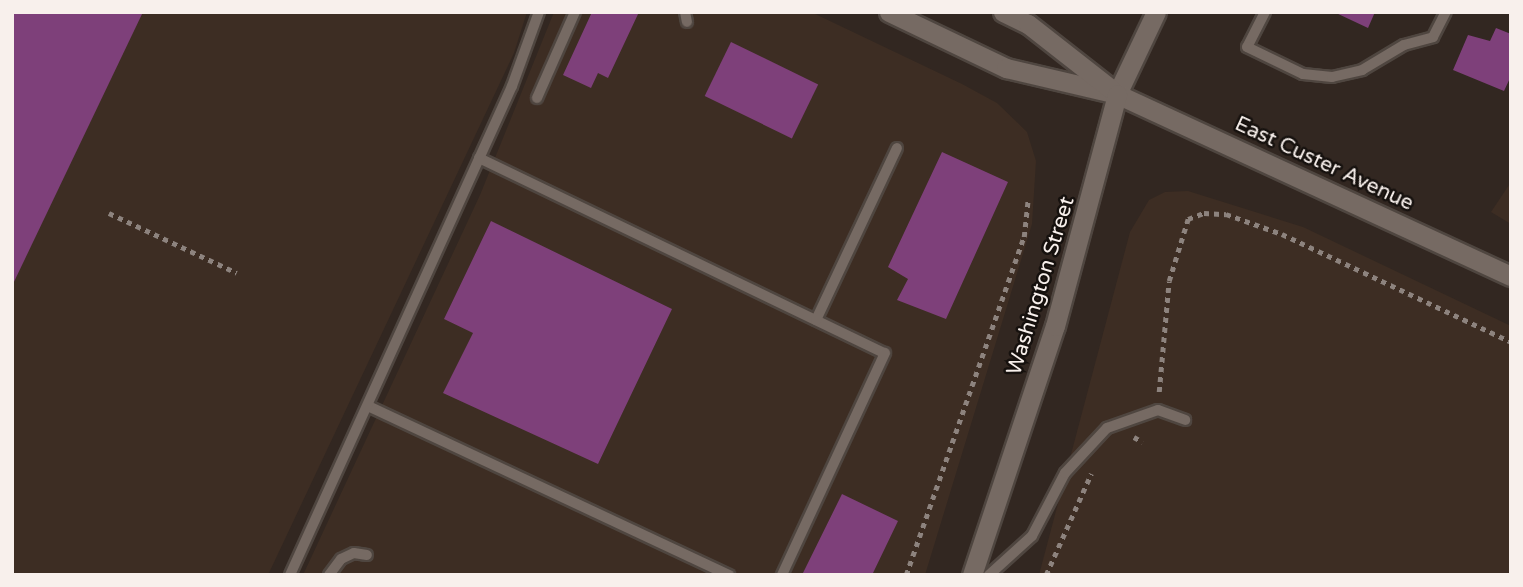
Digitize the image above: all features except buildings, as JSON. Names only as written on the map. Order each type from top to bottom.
[{"type":"main road","name":"East Custer Avenue","points":[[889,12],[1006,68],[1117,94],[1511,276]]},
{"type":"main road","name":"East Custer Avenue","points":[[1003,12],[1028,24],[1117,94]]},
{"type":"main road","name":"Washington Street","points":[[972,575],[1055,326],[1117,94],[1156,12]]},
{"type":"lane","points":[[289,575],[480,158],[539,12]]},
{"type":"lane","points":[[537,98],[575,12]]},
{"type":"lane","points":[[1265,12],[1247,47],[1303,74],[1332,77],[1362,70],[1404,45],[1433,37],[1446,12]]},
{"type":"lane","points":[[816,320],[897,148]]},
{"type":"lane","points":[[480,158],[885,353],[782,575]]},
{"type":"lane","points":[[368,406],[729,575]]},
{"type":"lane","points":[[989,575],[1032,536],[1065,472],[1107,428],[1158,410],[1185,420]]},
{"type":"lane","points":[[329,575],[341,559],[354,553],[367,555]]},
{"type":"lane","points":[[699,575],[705,564]]},
{"type":"path","points":[[906,575],[1024,237],[1028,199]]},
{"type":"path","points":[[109,212],[237,273]]},
{"type":"path","points":[[1159,397],[1169,281],[1188,219],[1204,213],[1226,214],[1271,229],[1511,342]]},
{"type":"path","points":[[1119,438],[1132,436],[1143,442]]},
{"type":"path","points":[[1046,575],[1095,465]]},
{"type":"shaded area","points":[[12,12],[527,12],[514,53],[268,575],[12,575]]},
{"type":"shaded area","points":[[554,12],[811,12],[997,103],[1027,132],[1036,161],[1032,224],[925,575],[303,575],[480,195]]},
{"type":"shaded area","points":[[1511,182],[1511,224],[1491,212]]},
{"type":"shaded area","points":[[1188,191],[1303,227],[1511,326],[1511,575],[1039,575],[1130,232],[1149,200],[1165,192]]}]
